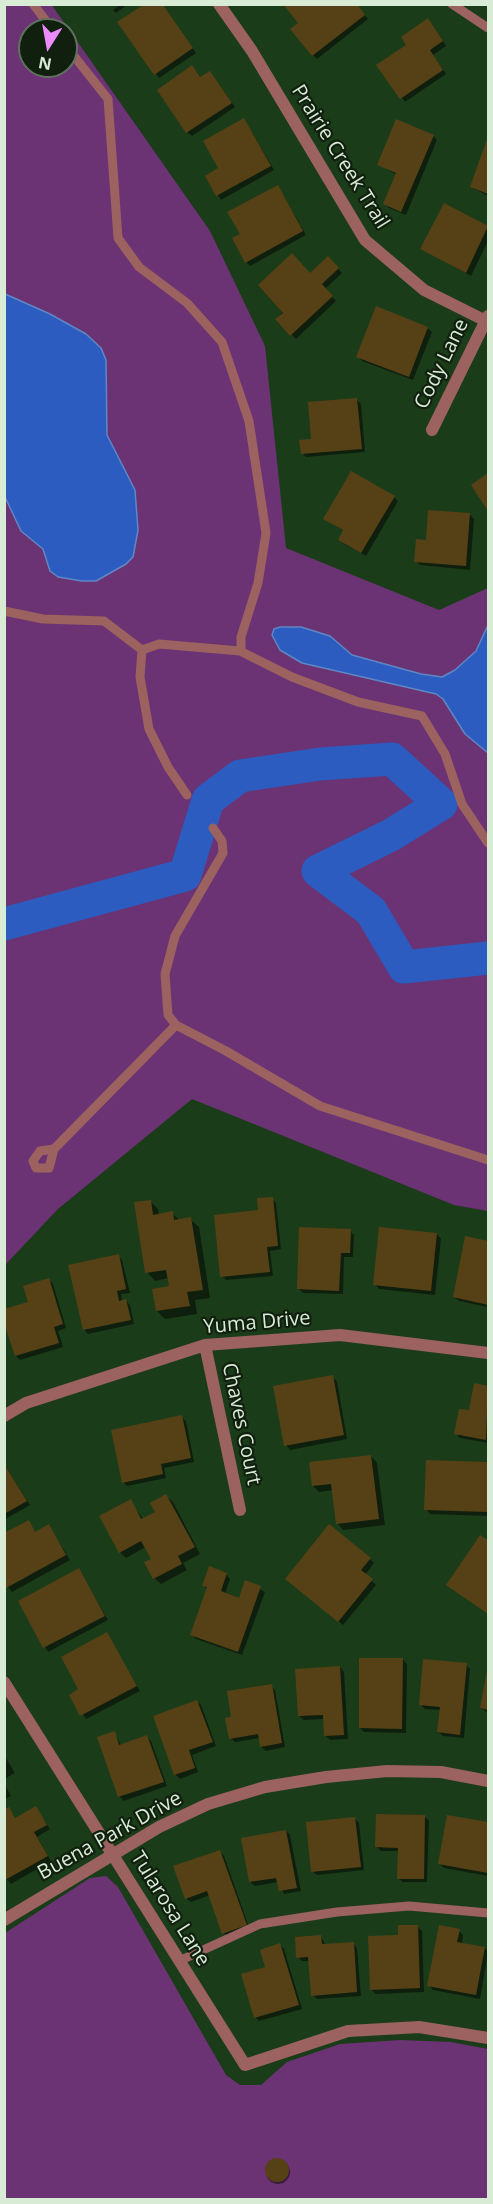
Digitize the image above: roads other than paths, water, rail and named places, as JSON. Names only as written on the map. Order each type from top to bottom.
[{"type":"street","name":"Prairie Creek Trail","points":[[219,4],[252,51],[365,240],[424,290],[488,319]]},
{"type":"street","name":"Cody Lane","points":[[432,430],[488,319]]},
{"type":"street","name":"Yuma Drive","points":[[4,1416],[26,1403],[205,1346],[340,1335],[489,1353]]},
{"type":"street","name":"Chaves Court","points":[[205,1346],[240,1510]]},
{"type":"street","name":"Tularosa Lane","points":[[4,1682],[245,2066],[348,2031],[419,2027],[489,2038]]},
{"type":"street","name":"Buena Park Drive","points":[[4,1920],[159,1827],[208,1804],[265,1787],[326,1777],[387,1772],[441,1772],[489,1781]]},
{"type":"lane","points":[[33,4],[44,18]]},
{"type":"lane","points":[[452,4],[489,28]]},
{"type":"lane","points":[[78,61],[108,99],[118,238],[139,267],[187,303],[222,342],[249,420],[266,533],[258,583],[241,637],[241,651]]},
{"type":"lane","points":[[4,611],[43,620],[104,621],[142,651]]},
{"type":"lane","points":[[142,651],[159,644],[241,651],[292,677],[358,702],[422,716],[445,754],[462,804],[489,843]]},
{"type":"lane","points":[[142,651],[140,676],[149,729],[168,767],[187,795]]},
{"type":"lane","points":[[213,828],[222,841],[223,853],[174,936],[165,974],[168,1015],[176,1025],[226,1051],[320,1106],[489,1160]]},
{"type":"lane","points":[[54,1149],[176,1025]]},
{"type":"lane","points":[[179,1961],[260,1924],[337,1911],[409,1906],[489,1913]]},
{"type":"water","points":[[5,294],[50,314],[86,334],[101,348],[106,360],[107,435],[135,490],[138,530],[133,557],[126,564],[96,581],[58,577],[50,571],[43,549],[21,531],[5,497]]},
{"type":"water","points":[[488,625],[488,753],[465,734],[443,699],[436,694],[302,663],[280,650],[272,635],[274,629],[280,627],[301,627],[330,636],[352,655],[421,674],[442,677],[455,670],[476,651]]},
{"type":"waterway","points":[[4,924],[185,875],[208,800],[240,776],[320,764],[392,759],[441,804],[391,835],[318,871],[371,911],[404,967],[488,958]]}]
